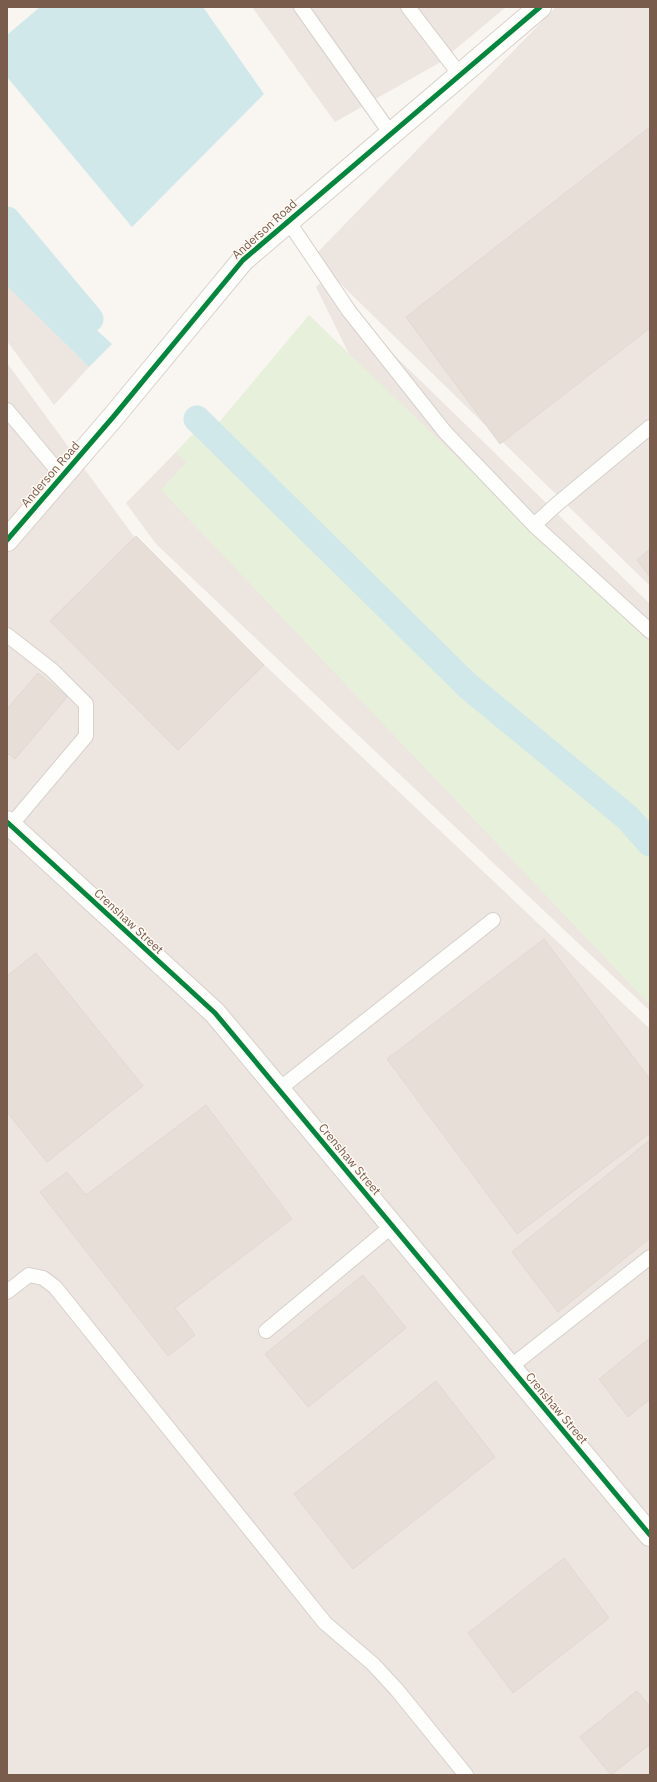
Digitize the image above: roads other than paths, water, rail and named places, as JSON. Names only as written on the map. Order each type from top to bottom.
[{"type":"street","name":"Anderson Road","points":[[7,540],[114,416],[243,260],[540,7]]},
{"type":"street","name":"Crenshaw Street","points":[[9,824],[215,1013],[650,1535]]},
{"type":"lane","points":[[301,7],[391,134]]},
{"type":"lane","points":[[408,7],[460,75]]},
{"type":"lane","points":[[288,221],[349,311],[445,432],[534,525],[650,631]]},
{"type":"lane","points":[[7,410],[62,476]]},
{"type":"lane","points":[[534,525],[650,427]]},
{"type":"lane","points":[[7,635],[52,670],[86,704],[86,736],[9,824]]},
{"type":"lane","points":[[278,1090],[493,920]]},
{"type":"lane","points":[[266,1331],[392,1226]]},
{"type":"lane","points":[[510,1367],[650,1257]]},
{"type":"lane","points":[[7,1292],[29,1275],[43,1278],[55,1287],[325,1623],[373,1664],[397,1690],[466,1775]]},
{"type":"water","points":[[40,7],[203,7],[264,94],[132,227],[7,77],[7,35]]},
{"type":"water","points":[[7,205],[59,296],[112,344],[89,367],[7,286]]},
{"type":"waterway","points":[[7,220],[90,319]]},
{"type":"waterway","points":[[197,419],[468,686],[628,818],[650,843]]}]
